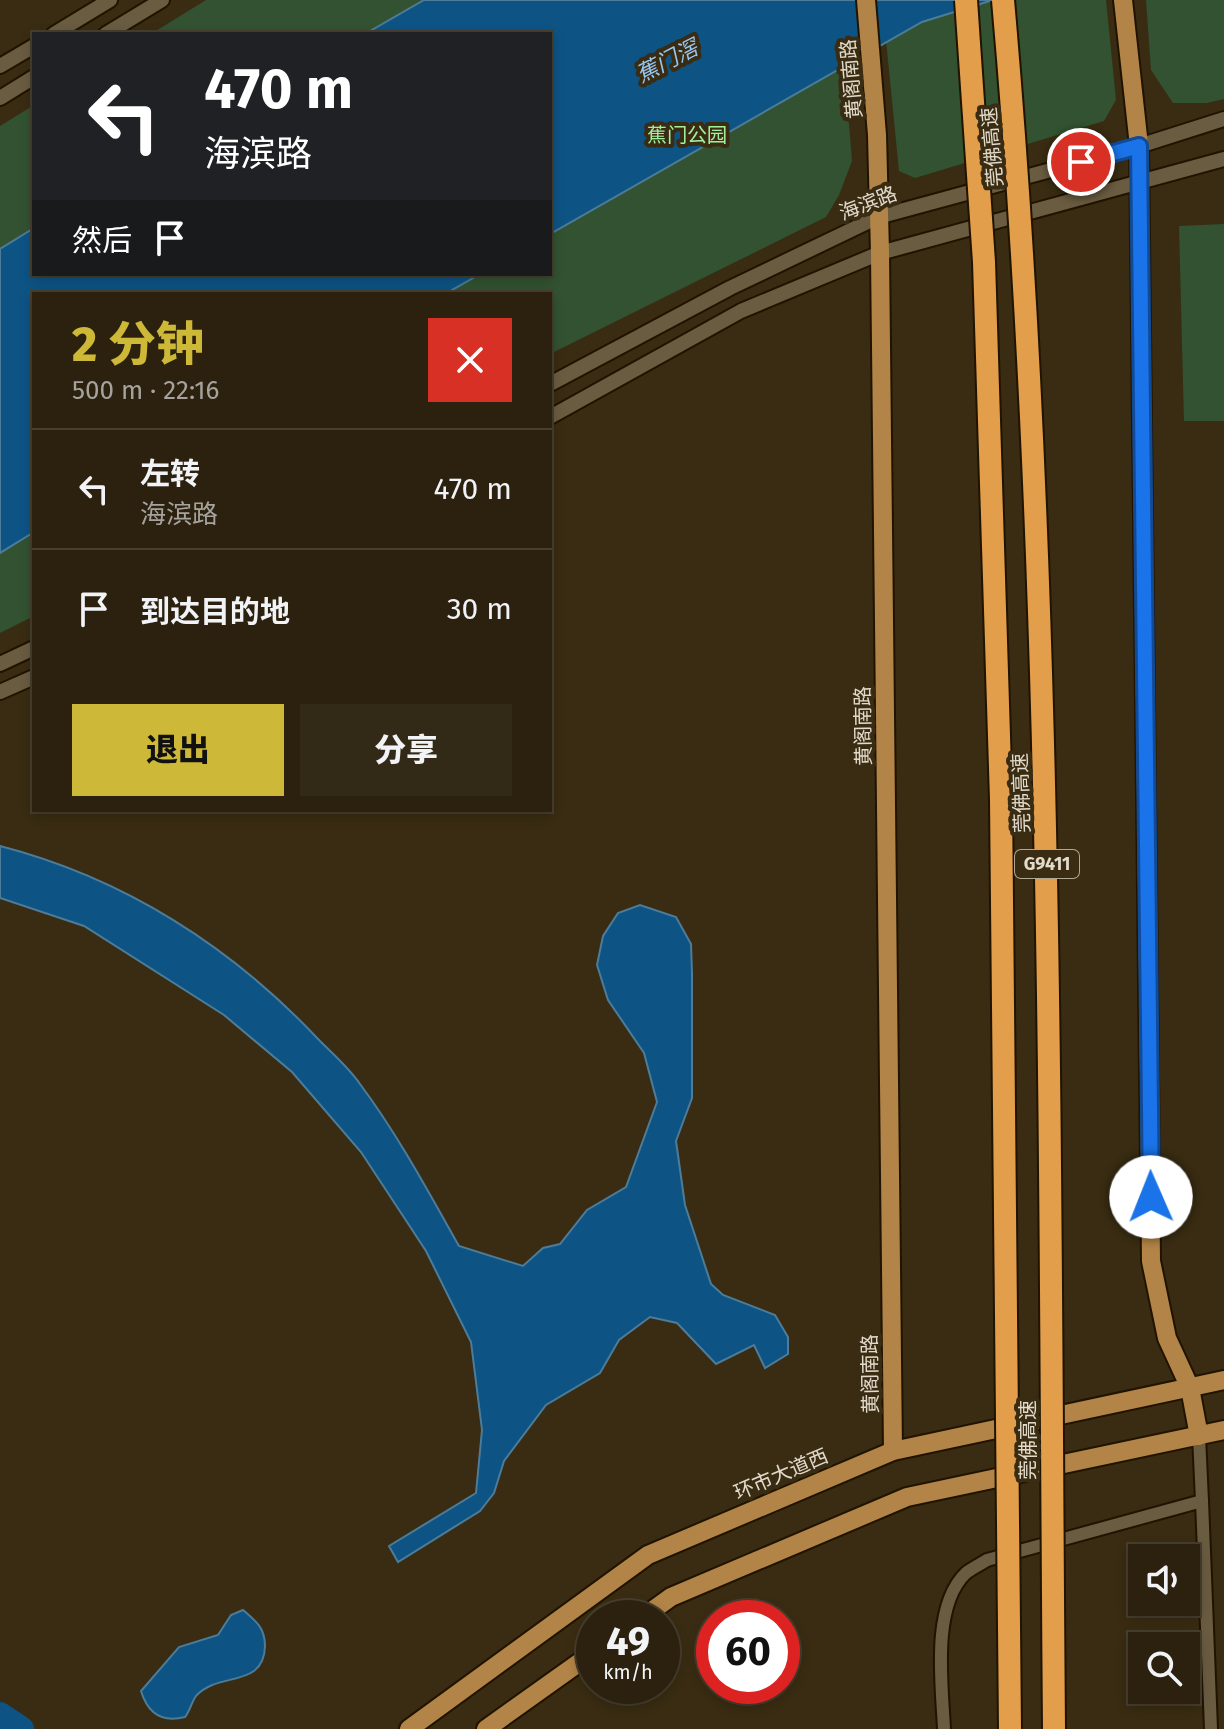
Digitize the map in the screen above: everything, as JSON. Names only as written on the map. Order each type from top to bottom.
[{"type":"highway","name":"莞佛高速","points":[[966,0],[984,262],[1001,783],[1010,1729]]},
{"type":"highway","name":"莞佛高速","points":[[1003,0],[1020,192],[1046,805],[1054,1729]]},
{"type":"main road","name":"黄阁南路","points":[[866,0],[877,135],[880,253],[893,1451]]},
{"type":"main road","points":[[1123,0],[1139,146],[1151,1261],[1167,1338],[1190,1388],[1199,1436]]},
{"type":"main road","name":"环市大道西","points":[[409,1729],[648,1555],[893,1451],[1224,1380]]},
{"type":"main road","points":[[667,1600],[907,1497],[1224,1430]]},
{"type":"main road","points":[[486,1729],[576,1665]]},
{"type":"street","points":[[57,32],[110,0]]},
{"type":"street","points":[[109,32],[162,0]]},
{"type":"street","points":[[0,66],[32,47]]},
{"type":"street","points":[[0,98],[32,78]]},
{"type":"street","name":"海滨路","points":[[552,383],[730,288],[878,217],[1139,146],[1224,119]]},
{"type":"street","points":[[552,416],[741,311],[880,253],[1224,159]]},
{"type":"street","points":[[0,664],[32,649]]},
{"type":"street","points":[[0,692],[32,678]]},
{"type":"street","points":[[1199,1436],[1211,1729]]},
{"type":"street","points":[[944,1729],[942,1639],[952,1591],[966,1573],[987,1560],[1202,1501]]},
{"type":"green space","name":"蕉门公园","points":[[206,0],[839,0],[852,161],[839,195],[826,217],[552,353],[552,292],[32,292],[32,617],[0,633],[0,126],[32,106],[32,276],[552,276],[552,32],[154,32]]},
{"type":"green space","points":[[882,0],[1106,0],[1116,100],[1104,121],[915,178],[899,171]]},
{"type":"green space","points":[[1146,0],[1224,0],[1224,99],[1207,103],[1173,103],[1151,70]]},
{"type":"green space","points":[[1224,224],[1224,421],[1184,421],[1179,226]]},
{"type":"water","name":"蕉门滘","points":[[424,0],[993,0],[922,22],[552,233],[552,32],[368,32]]},
{"type":"water","points":[[32,229],[32,276],[476,276],[448,292],[32,292],[32,533],[0,553],[0,249]]},
{"type":"water","points":[[0,846],[90,877],[132,897],[213,946],[250,975],[356,1078],[400,1143],[459,1246],[523,1266],[543,1248],[560,1244],[587,1210],[626,1187],[657,1102],[644,1053],[608,1000],[597,965],[603,936],[618,913],[640,905],[676,917],[691,944],[692,973],[692,1098],[676,1141],[685,1205],[711,1284],[723,1295],[775,1315],[788,1337],[788,1354],[765,1368],[754,1345],[716,1364],[677,1323],[650,1317],[619,1340],[600,1373],[546,1405],[504,1461],[494,1493],[480,1511],[398,1562],[389,1546],[476,1493],[482,1430],[471,1342],[426,1251],[361,1152],[292,1072],[224,1015],[84,926],[0,898]]},
{"type":"water","points":[[243,1610],[256,1621],[263,1634],[263,1659],[257,1668],[249,1674],[205,1688],[196,1696],[185,1717],[169,1719],[152,1711],[141,1691],[179,1647],[218,1635],[231,1615]]},
{"type":"waterway","points":[[0,1715],[21,1729]]},
{"type":"route","points":[[1081,162],[1139,146],[1151,1197]]}]
